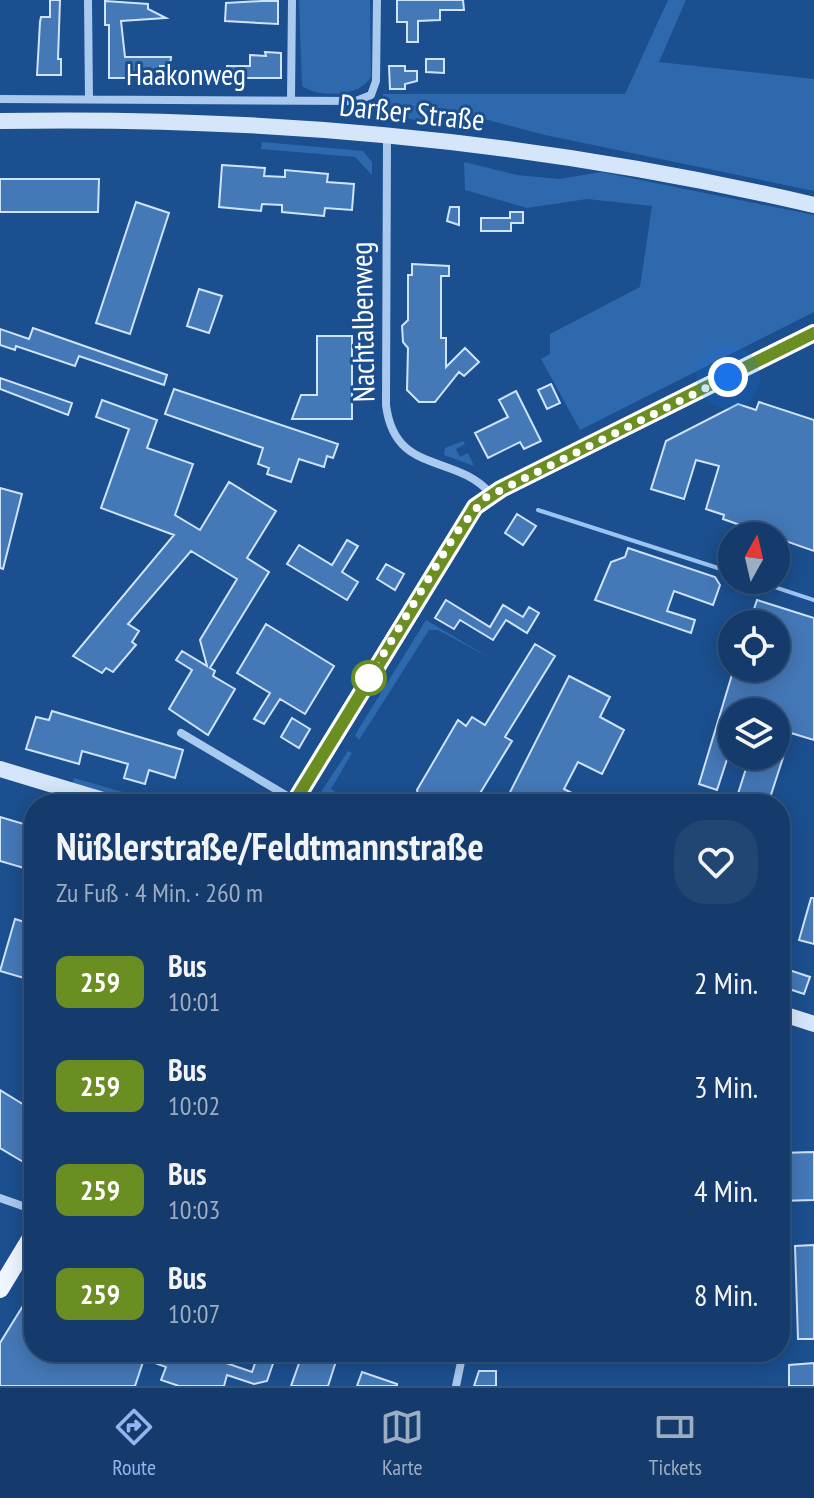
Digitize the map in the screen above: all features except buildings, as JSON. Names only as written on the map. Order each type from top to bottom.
[{"type":"main road","name":"Darßer Straße","points":[[0,121],[146,121],[387,138],[621,165],[814,205]]},
{"type":"main road","points":[[299,794],[456,533],[475,507],[496,492],[814,333]]},
{"type":"main road","points":[[0,769],[83,794]]},
{"type":"main road","points":[[790,1016],[814,1024]]},
{"type":"main road","points":[[0,1289],[24,1249]]},
{"type":"street","points":[[88,0],[89,99]]},
{"type":"street","points":[[291,98],[292,0]]},
{"type":"street","name":"Haakonweg","points":[[0,99],[291,98],[356,101],[371,95],[376,81],[377,0]]},
{"type":"street","name":"Nachtalbenweg","points":[[387,138],[386,405],[390,425],[404,449],[471,476],[496,492]]},
{"type":"street","points":[[181,733],[281,794]]},
{"type":"street","points":[[0,1198],[24,1206]]},
{"type":"street","points":[[456,1386],[461,1362]]},
{"type":"shaded area","points":[[299,0],[370,0],[371,77],[366,84],[339,94],[318,92],[302,86]]},
{"type":"shaded area","points":[[668,0],[686,0],[659,62],[814,79],[814,191],[545,135],[488,120],[448,115],[421,121],[379,113],[383,94],[625,94]]},
{"type":"shaded area","points":[[262,142],[363,151],[372,162],[372,175],[355,157],[261,149]]},
{"type":"shaded area","points":[[464,162],[517,175],[559,179],[601,172],[814,215],[814,312],[580,430],[541,359],[550,354],[550,334],[640,287],[652,206],[587,199],[527,208],[465,190]]},
{"type":"shaded area","points":[[463,441],[465,444],[456,449],[460,457],[468,453],[474,466],[444,455],[445,448]]},
{"type":"shaded area","points":[[426,620],[490,658],[438,630],[429,630],[359,740],[355,735]]},
{"type":"shaded area","points":[[348,751],[352,753],[331,789],[339,794],[320,794]]},
{"type":"shaded area","points":[[74,778],[130,794],[107,794],[72,785]]},
{"type":"waterway","points":[[538,510],[718,568]]},
{"type":"waterway","points":[[790,592],[814,600]]},
{"type":"bus line","name":"259","points":[[299,794],[456,533],[485,498],[814,333]]},
{"type":"route","points":[[369,678],[456,533],[485,498],[728,377]]}]
